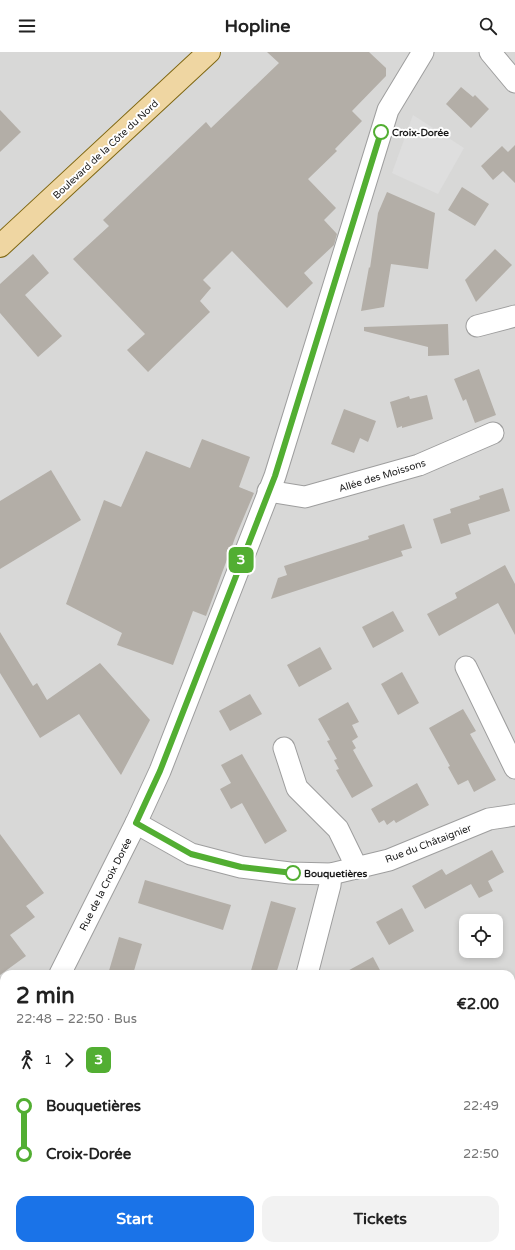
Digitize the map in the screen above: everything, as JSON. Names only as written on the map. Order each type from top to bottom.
[{"type":"main road","name":"Boulevard de la Côte du Nord","points":[[0,246],[210,52]]},
{"type":"street","name":"Rue de la Croix Dorée","points":[[62,970],[136,823],[160,771],[275,476],[388,110],[423,52]]},
{"type":"street","points":[[490,52],[515,82]]},
{"type":"street","points":[[477,326],[515,316]]},
{"type":"street","name":"Allée des Moissons","points":[[268,491],[305,497],[420,465],[493,434]]},
{"type":"street","points":[[466,667],[515,768]]},
{"type":"street","points":[[284,748],[297,788],[338,829],[357,868]]},
{"type":"street","name":"Rue du Châtaignier","points":[[136,823],[191,854],[198,856],[241,867],[331,874],[389,860],[489,819],[515,815]]},
{"type":"street","points":[[308,970],[330,885],[331,874]]},
{"type":"shaded area","points":[[0,52],[515,52],[515,970],[0,970]]},
{"type":"shaded area","points":[[413,115],[464,148],[438,194],[392,173]]},
{"type":"building","points":[[267,52],[369,52],[386,68],[386,76],[352,111],[362,121],[335,149],[337,151],[308,179],[336,208],[324,220],[337,234],[334,245],[304,273],[313,283],[287,308],[232,251],[203,280],[211,288],[200,301],[210,312],[148,372],[127,350],[145,334],[73,259],[109,226],[103,220],[206,122],[211,128],[279,63]]},
{"type":"building","points":[[461,87],[473,97],[475,95],[489,109],[471,128],[446,104]]},
{"type":"building","points":[[0,110],[21,132],[0,152]]},
{"type":"building","points":[[515,145],[515,183],[503,171],[493,180],[481,166],[502,146],[508,152]]},
{"type":"building","points":[[462,187],[489,204],[475,226],[448,210]]},
{"type":"building","points":[[387,192],[435,213],[428,269],[391,264],[384,307],[361,311],[369,267],[370,268],[378,213]]},
{"type":"building","points":[[495,249],[512,265],[476,302],[465,280]]},
{"type":"building","points":[[33,254],[49,273],[25,295],[62,336],[38,357],[0,313],[0,284]]},
{"type":"building","points":[[448,324],[449,355],[428,356],[428,347],[364,331],[364,327]]},
{"type":"building","points":[[479,369],[496,415],[475,423],[466,399],[463,401],[454,379]]},
{"type":"building","points":[[427,395],[433,419],[402,428],[402,426],[397,428],[390,402],[409,396],[410,399]]},
{"type":"building","points":[[344,409],[376,421],[368,442],[360,438],[354,453],[331,444]]},
{"type":"building","points":[[202,439],[250,457],[239,487],[254,493],[235,538],[206,616],[193,611],[173,665],[117,645],[122,633],[66,604],[104,500],[121,507],[146,451],[190,468]]},
{"type":"building","points":[[51,470],[81,520],[0,569],[0,501]]},
{"type":"building","points":[[503,488],[510,511],[468,524],[471,534],[441,544],[433,519],[451,513],[450,509],[480,499],[479,496]]},
{"type":"building","points":[[404,524],[412,548],[401,551],[403,556],[271,599],[278,578],[287,575],[284,566],[369,539],[368,536]]},
{"type":"building","points":[[505,565],[515,584],[515,635],[498,603],[439,636],[427,614],[457,598],[455,593]]},
{"type":"building","points":[[393,611],[404,631],[373,648],[362,627]]},
{"type":"building","points":[[0,632],[33,686],[37,683],[47,700],[100,663],[150,720],[121,775],[79,714],[40,738],[0,673]]},
{"type":"building","points":[[320,647],[332,669],[299,687],[287,665]]},
{"type":"building","points":[[402,672],[419,703],[398,715],[381,684]]},
{"type":"building","points":[[250,694],[262,714],[230,731],[219,711]]},
{"type":"building","points":[[348,702],[359,722],[352,725],[358,737],[352,741],[356,748],[353,750],[373,786],[352,798],[336,770],[339,769],[334,760],[337,759],[327,741],[330,740],[318,719]]},
{"type":"building","points":[[463,709],[476,731],[470,734],[496,780],[474,792],[468,780],[458,785],[448,767],[450,766],[429,728]]},
{"type":"building","points":[[242,754],[287,831],[265,844],[242,803],[231,809],[220,789],[231,783],[221,765]]},
{"type":"building","points":[[417,783],[429,805],[396,823],[394,820],[387,825],[384,820],[379,823],[371,809]]},
{"type":"building","points":[[0,834],[44,893],[26,906],[35,917],[10,935],[26,956],[7,970],[0,970]]},
{"type":"building","points":[[492,850],[504,872],[488,881],[493,891],[479,898],[471,884],[425,909],[412,886],[442,869],[446,875]]},
{"type":"building","points":[[145,880],[231,905],[223,930],[138,903]]},
{"type":"building","points":[[271,901],[296,908],[277,970],[251,970]]},
{"type":"building","points":[[402,908],[414,931],[389,945],[376,922]]},
{"type":"building","points":[[119,937],[142,944],[134,970],[109,970]]},
{"type":"building","points":[[373,957],[380,970],[349,970]]},
{"type":"bus line","name":"3","points":[[293,873],[241,867],[191,854],[136,823],[160,771],[275,476],[381,132]]},
{"type":"place","name":"Croix-Dorée","points":[[381,132]]},
{"type":"place","name":"Bouquetières","points":[[293,873]]}]
